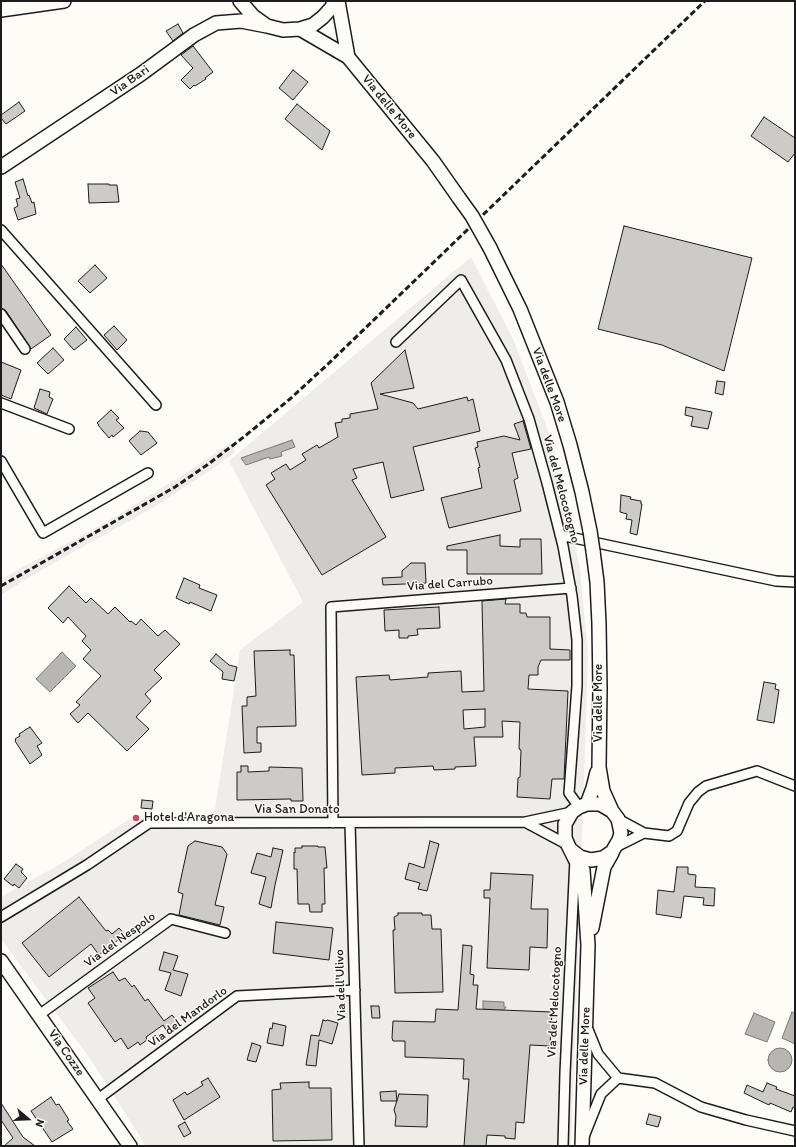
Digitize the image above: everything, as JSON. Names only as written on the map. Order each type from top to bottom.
[{"type":"main road","points":[[1,10],[13,3],[64,1]]},
{"type":"main road","points":[[300,29],[313,25],[323,17],[334,1]]},
{"type":"main road","points":[[338,1],[348,58]]},
{"type":"main road","points":[[243,3],[253,16],[267,26]]},
{"type":"main road","name":"Via Bari","points":[[3,165],[135,78],[194,35],[216,23],[241,22],[283,30],[300,29]]},
{"type":"main road","points":[[300,29],[348,58]]},
{"type":"main road","name":"Via delle More","points":[[348,58],[428,155],[472,216],[490,248],[520,309],[557,402],[574,458],[582,492],[590,532],[597,582],[600,689],[599,767]]},
{"type":"main road","points":[[588,945],[583,870],[565,838],[565,824],[580,807],[593,788],[599,767]]},
{"type":"main road","points":[[588,945],[604,867],[621,833],[615,815],[603,791],[599,767]]},
{"type":"main road","points":[[580,807],[600,804],[615,815]]},
{"type":"main road","points":[[572,851],[580,857],[591,860],[603,858],[614,849]]},
{"type":"main road","name":"Via delle More","points":[[582,1143],[588,945]]},
{"type":"main road","name":"Via Cozze","points":[[1,961],[130,1146]]},
{"type":"street","points":[[1,230],[156,405]]},
{"type":"street","name":"Via del Melocotogno","points":[[396,342],[461,280],[509,367],[529,419],[547,483],[571,588],[576,640],[577,686],[569,793],[580,807]]},
{"type":"street","points":[[1,314],[25,349]]},
{"type":"street","points":[[1,403],[69,429]]},
{"type":"street","points":[[1,461],[43,533],[148,473]]},
{"type":"street","points":[[560,535],[776,581],[795,582]]},
{"type":"street","name":"Via del Carrubo","points":[[333,823],[330,607],[571,588]]},
{"type":"street","points":[[615,815],[644,833],[669,836],[677,831],[689,803],[698,792],[706,786],[757,770],[795,786]]},
{"type":"street","name":"Via San Donato","points":[[1,917],[87,865],[149,823],[524,822],[580,807]]},
{"type":"street","points":[[524,822],[572,851]]},
{"type":"street","name":"Via dell'Ulivo","points":[[350,823],[359,1146]]},
{"type":"street","points":[[614,849],[644,833]]},
{"type":"street","name":"Via del Melocotogno","points":[[563,1146],[572,851]]},
{"type":"street","name":"Via del Nespolo","points":[[39,1015],[171,919],[225,933]]},
{"type":"street","name":"Via del Mandorlo","points":[[98,1099],[238,996],[355,990]]},
{"type":"street","points":[[586,1024],[598,1054],[618,1078],[655,1083],[701,1107],[746,1120],[795,1131]]},
{"type":"street","points":[[582,1143],[601,1094],[618,1078]]},
{"type":"shaded area","points":[[471,257],[513,339],[553,444],[580,568],[588,656],[571,1146],[146,1146],[89,1057],[1,939],[1,897],[64,862],[131,818],[214,816],[240,650],[303,602],[229,461]]},
{"type":"shaded area","points":[[292,440],[295,447],[281,452],[282,456],[270,459],[269,457],[246,465],[241,458]]},
{"type":"shaded area","points":[[230,443],[235,452],[211,470],[154,507],[38,572],[1,595],[1,579],[110,520],[192,469]]},
{"type":"shaded area","points":[[62,652],[76,666],[50,692],[36,679]]},
{"type":"shaded area","points":[[483,1001],[504,1002],[504,1007],[506,1007],[503,1010],[483,1009]]},
{"type":"shaded area","points":[[792,1012],[795,1014],[795,1044],[782,1038]]},
{"type":"shaded area","points":[[754,1013],[775,1022],[767,1042],[745,1034]]},
{"type":"shaded area","points":[[780,1048],[789,1051],[792,1060],[789,1069],[780,1072],[771,1069],[768,1060],[771,1051]]},
{"type":"building","points":[[178,24],[183,33],[173,41],[166,31]]},
{"type":"building","points":[[193,46],[213,72],[205,78],[206,79],[195,86],[194,85],[190,89],[181,80],[193,68],[181,55]]},
{"type":"building","points":[[293,70],[308,82],[293,100],[279,88]]},
{"type":"building","points":[[19,102],[25,111],[6,124],[1,118],[1,115]]},
{"type":"building","points":[[297,104],[330,131],[322,150],[285,119]]},
{"type":"building","points":[[764,117],[795,138],[795,153],[788,162],[751,136]]},
{"type":"building","points":[[23,179],[28,196],[29,195],[32,203],[34,202],[36,214],[18,220],[14,208],[18,206],[16,199],[20,198],[15,182]]},
{"type":"building","points":[[88,184],[117,185],[119,202],[89,203]]},
{"type":"building","points":[[624,226],[752,258],[724,371],[662,345],[598,329]]},
{"type":"building","points":[[1,264],[51,335],[31,349],[6,311],[1,308]]},
{"type":"building","points":[[95,265],[107,278],[90,293],[78,281]]},
{"type":"building","points":[[114,326],[127,340],[117,350],[104,335]]},
{"type":"building","points":[[76,327],[87,340],[74,350],[64,339]]},
{"type":"building","points":[[53,348],[64,360],[48,374],[37,363]]},
{"type":"building","points":[[405,350],[414,388],[380,394],[413,403],[418,409],[467,397],[468,401],[473,399],[480,431],[413,447],[424,490],[391,498],[383,462],[353,469],[357,478],[352,480],[386,537],[322,575],[266,485],[275,479],[271,473],[286,464],[290,470],[306,460],[302,454],[317,445],[319,448],[338,437],[335,423],[342,422],[342,419],[350,418],[350,414],[378,409],[371,383]]},
{"type":"building","points":[[1,362],[21,370],[11,399],[1,395]]},
{"type":"building","points":[[717,381],[725,382],[723,395],[715,393]]},
{"type":"building","points":[[40,389],[50,392],[49,397],[53,399],[47,414],[34,408]]},
{"type":"building","points":[[686,407],[712,412],[708,429],[691,426],[693,417],[685,415]]},
{"type":"building","points":[[111,410],[119,418],[116,420],[124,428],[113,437],[112,435],[109,438],[97,423]]},
{"type":"building","points":[[523,421],[531,449],[512,453],[518,478],[514,480],[521,511],[449,528],[441,498],[482,488],[478,468],[480,467],[475,448],[478,447],[477,442],[504,436],[520,440],[514,424]]},
{"type":"building","points":[[140,431],[148,432],[157,443],[141,455],[129,441]]},
{"type":"building","points":[[621,495],[631,497],[630,499],[641,501],[642,504],[637,535],[630,533],[632,520],[626,519],[627,514],[620,512]]},
{"type":"building","points":[[500,535],[500,546],[520,547],[520,539],[541,539],[542,574],[467,574],[467,550],[447,550],[447,546]]},
{"type":"building","points":[[411,563],[425,563],[426,583],[383,585],[382,578],[402,577],[402,571]]},
{"type":"building","points":[[184,578],[200,585],[199,588],[217,595],[211,611],[176,598]]},
{"type":"building","points":[[69,586],[86,603],[91,598],[108,614],[115,607],[130,622],[131,621],[136,625],[141,619],[158,636],[165,630],[180,644],[154,670],[162,678],[145,694],[151,701],[136,717],[149,729],[127,751],[88,713],[78,723],[70,714],[80,705],[76,702],[101,676],[83,659],[91,650],[82,641],[86,636],[68,617],[63,623],[48,608]]},
{"type":"building","points":[[506,599],[505,604],[520,604],[520,613],[526,613],[527,617],[550,617],[550,649],[570,650],[570,660],[541,660],[538,667],[538,675],[529,675],[528,689],[568,691],[564,779],[552,779],[550,799],[517,797],[518,778],[520,777],[520,722],[502,721],[503,737],[474,737],[476,766],[434,770],[433,766],[395,768],[395,773],[362,775],[356,677],[389,675],[390,680],[428,677],[428,673],[461,671],[462,692],[484,691],[482,601]],"holes":[[[485,709],[485,727],[464,729],[463,710]]]},
{"type":"building","points":[[439,607],[440,628],[417,629],[418,635],[408,636],[408,638],[399,638],[399,630],[385,631],[384,610]]},
{"type":"building","points":[[290,650],[290,655],[294,655],[296,726],[257,727],[257,743],[261,743],[261,752],[244,753],[242,706],[247,706],[247,697],[256,696],[254,651]]},
{"type":"building","points":[[216,654],[229,665],[237,667],[234,681],[222,679],[223,672],[210,661]]},
{"type":"building","points":[[764,682],[776,684],[775,689],[779,690],[774,723],[757,720]]},
{"type":"building","points":[[30,727],[42,743],[37,746],[42,755],[30,764],[15,739],[20,736],[19,734]]},
{"type":"building","points":[[241,766],[248,766],[248,772],[269,771],[269,767],[302,768],[303,801],[291,801],[291,799],[237,800],[237,772],[241,772]]},
{"type":"building","points":[[142,800],[153,801],[152,809],[141,808]]},
{"type":"building","points":[[195,841],[222,847],[227,854],[215,905],[224,907],[220,925],[179,915],[183,894],[178,892],[188,846]]},
{"type":"building","points":[[430,841],[439,844],[427,891],[418,889],[420,883],[405,879],[409,863],[424,868]]},
{"type":"building","points":[[302,846],[325,847],[327,868],[324,868],[325,904],[322,904],[322,912],[310,912],[309,904],[298,904],[297,869],[294,869],[294,852],[295,853],[295,848],[302,848]]},
{"type":"building","points":[[273,848],[283,850],[271,908],[259,904],[266,877],[251,873],[257,853],[271,857]]},
{"type":"building","points":[[16,864],[23,869],[21,872],[27,878],[19,888],[14,884],[13,886],[4,879]]},
{"type":"building","points":[[677,867],[688,867],[688,874],[696,875],[695,887],[715,888],[714,906],[703,905],[704,898],[684,896],[681,918],[656,914],[658,890],[674,892]]},
{"type":"building","points":[[491,873],[533,875],[531,909],[548,909],[547,948],[530,947],[529,970],[487,968],[490,898],[484,898],[484,890],[490,890]]},
{"type":"building","points":[[79,897],[106,931],[108,930],[112,934],[119,928],[127,937],[120,942],[118,940],[99,955],[91,944],[49,977],[22,943]]},
{"type":"building","points":[[398,913],[422,913],[422,915],[431,915],[432,929],[441,929],[443,992],[395,993],[393,930],[395,930],[394,917],[398,915]]},
{"type":"building","points":[[276,922],[333,928],[329,960],[273,953]]},
{"type":"building","points":[[463,945],[472,946],[470,974],[474,975],[473,985],[478,985],[476,1009],[552,1012],[550,1046],[530,1045],[524,1123],[516,1122],[515,1139],[505,1138],[505,1136],[487,1135],[486,1146],[464,1146],[469,1079],[463,1079],[464,1059],[405,1057],[405,1041],[393,1041],[392,1038],[393,1021],[435,1022],[436,1009],[458,1010]]},
{"type":"building","points":[[164,952],[178,956],[173,970],[188,974],[181,996],[165,990],[171,973],[159,970]]},
{"type":"building","points":[[113,972],[119,981],[125,978],[132,987],[134,985],[145,1001],[148,999],[164,1021],[172,1015],[181,1026],[168,1033],[163,1025],[146,1037],[147,1040],[140,1045],[138,1042],[128,1049],[121,1038],[115,1042],[88,1003],[95,998],[88,988]]},
{"type":"building","points":[[371,1006],[379,1006],[380,1018],[372,1018]]},
{"type":"building","points":[[323,1020],[338,1023],[332,1044],[319,1040],[316,1066],[306,1065],[311,1035],[319,1036]]},
{"type":"building","points":[[273,1023],[286,1026],[283,1046],[267,1043],[270,1028],[272,1029]]},
{"type":"building","points":[[252,1043],[261,1046],[256,1062],[247,1060]]},
{"type":"building","points":[[208,1078],[220,1097],[184,1120],[173,1100],[185,1092],[187,1095],[203,1085],[201,1082]]},
{"type":"building","points":[[309,1082],[309,1088],[331,1088],[332,1140],[273,1141],[272,1090],[281,1089],[280,1083]]},
{"type":"building","points":[[767,1083],[777,1087],[776,1089],[795,1096],[795,1108],[793,1107],[791,1112],[770,1103],[769,1105],[744,1093],[747,1085],[763,1092]]},
{"type":"building","points":[[396,1091],[397,1101],[381,1101],[380,1092]]},
{"type":"building","points":[[399,1094],[428,1095],[427,1127],[395,1126],[396,1116],[394,1110]]},
{"type":"building","points":[[51,1097],[56,1105],[59,1104],[69,1120],[67,1121],[73,1129],[52,1142],[31,1111]]},
{"type":"building","points":[[1,1103],[23,1137],[35,1146],[4,1146],[13,1138],[1,1120]]},
{"type":"building","points":[[649,1114],[661,1117],[658,1127],[646,1124]]},
{"type":"building","points":[[185,1122],[191,1133],[184,1137],[178,1126]]},
{"type":"railway","points":[[1,586],[175,487],[245,436],[290,399],[705,1]]},
{"type":"place","name":"Hotel d'Aragona","points":[[136,818]]}]
